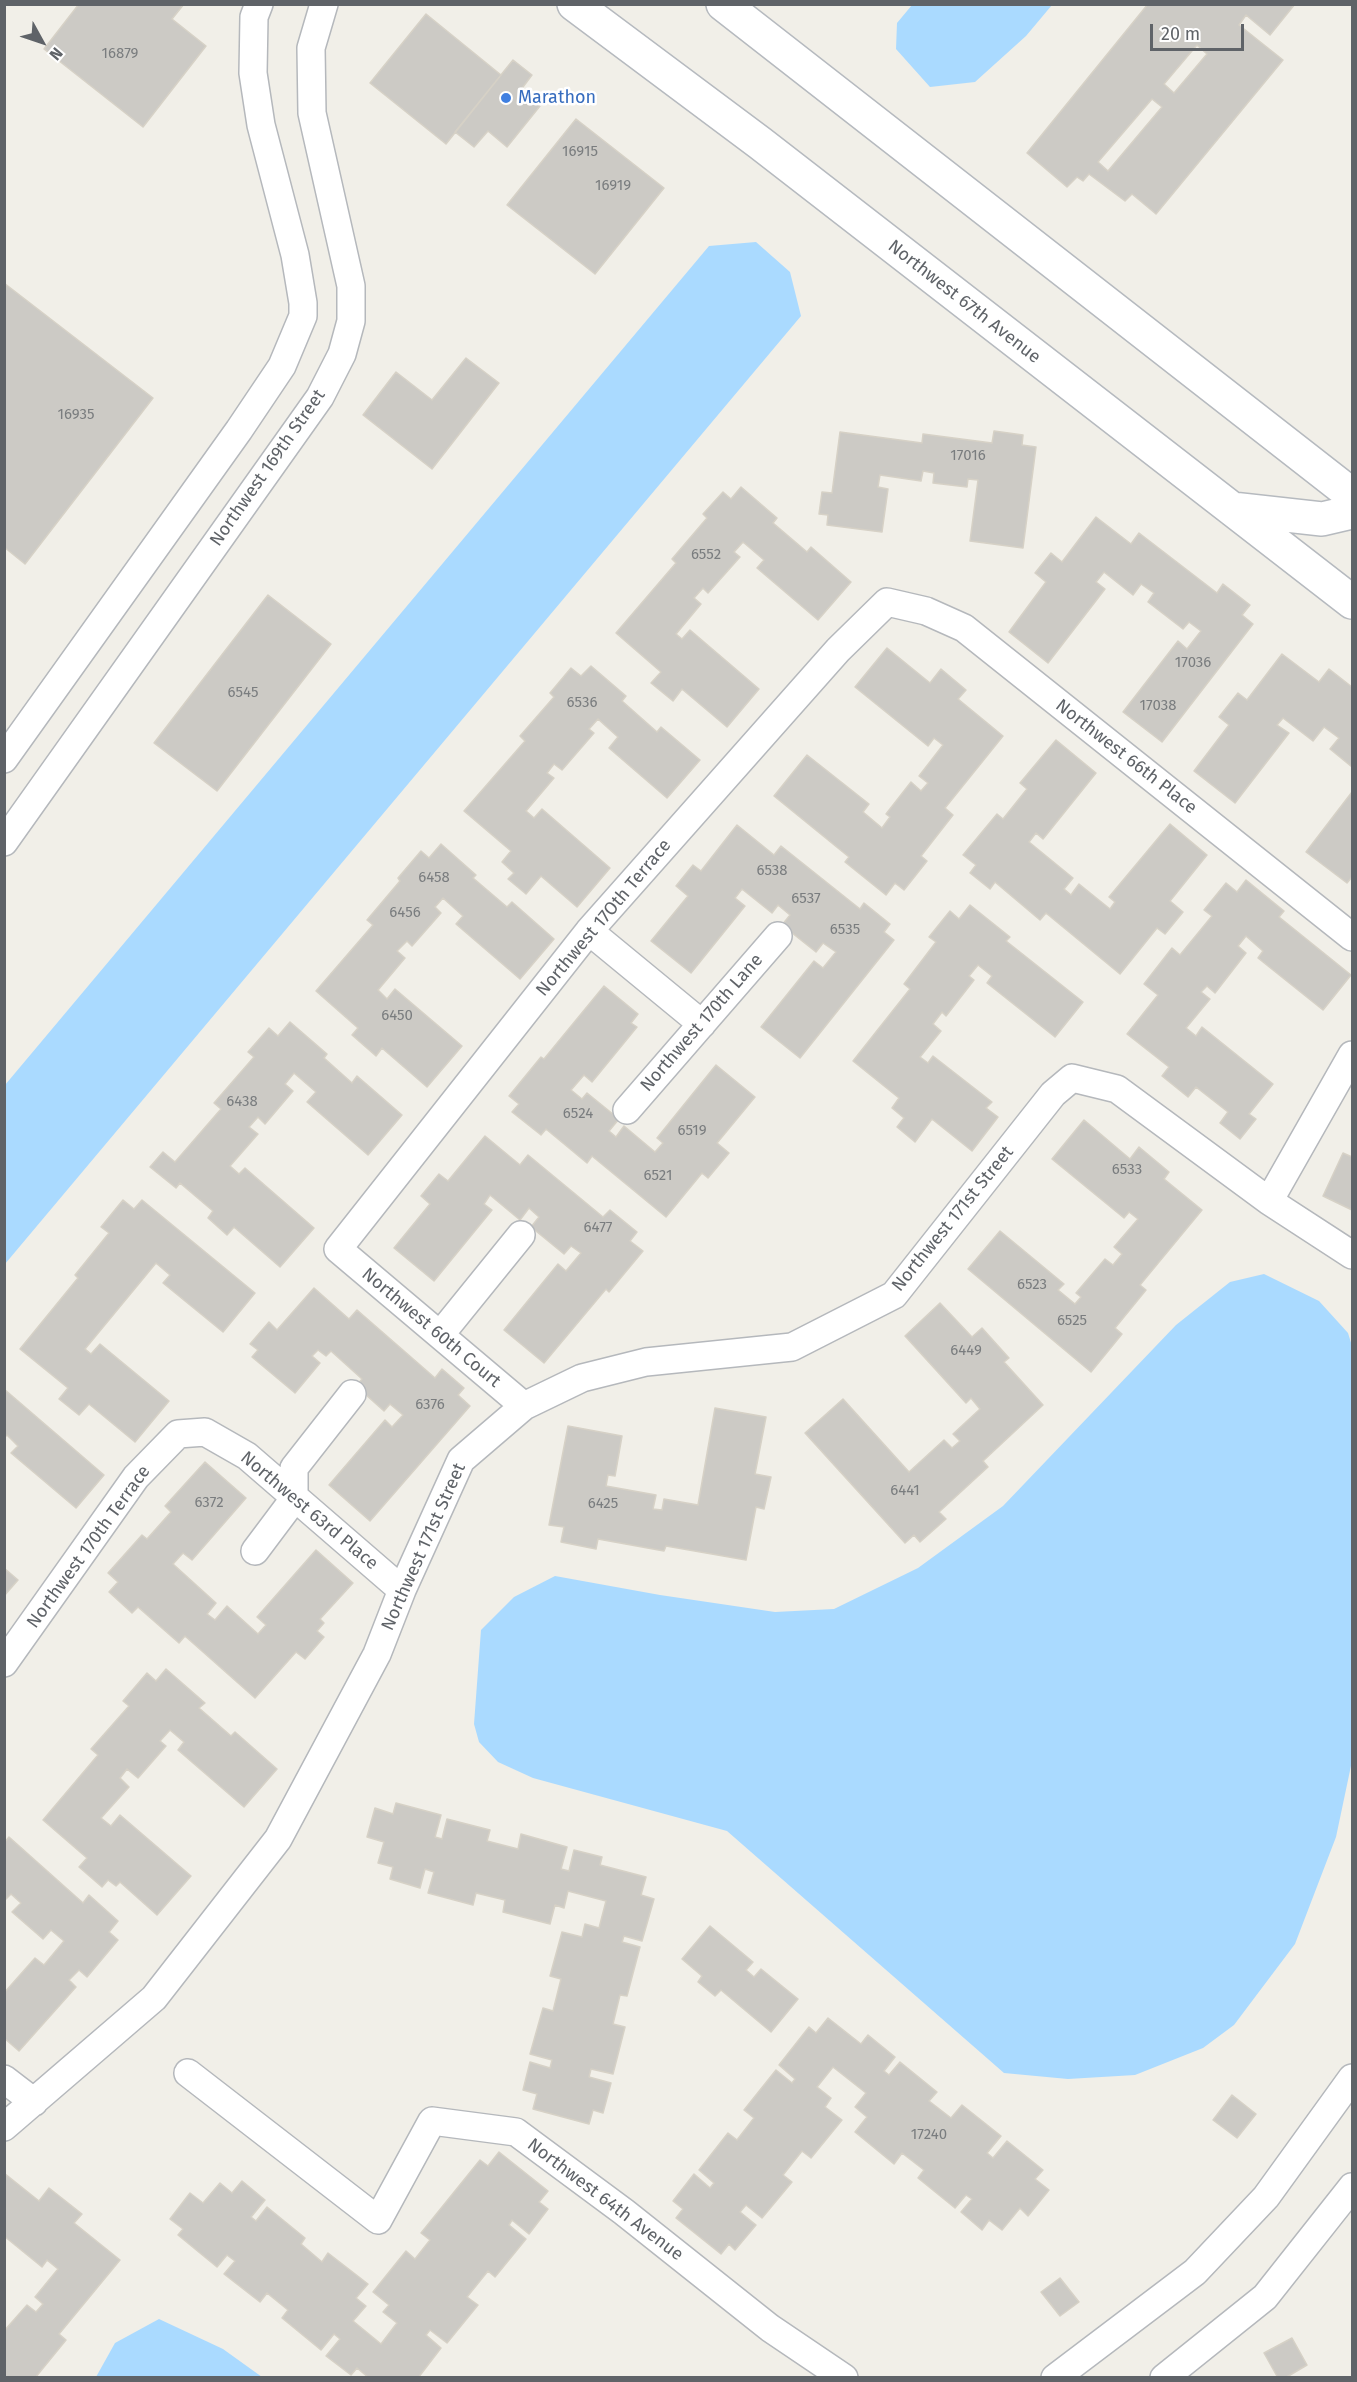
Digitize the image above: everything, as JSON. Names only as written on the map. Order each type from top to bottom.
[{"type":"main road","name":"Northwest 67th Avenue","points":[[574,4],[760,143],[1353,602]]},
{"type":"main road","points":[[723,4],[1353,495]]},
{"type":"main road","points":[[1232,509],[1322,519],[1353,512]]},
{"type":"street","points":[[4,759],[239,430],[282,366],[303,316],[295,255],[261,125],[253,73],[254,17],[259,4]]},
{"type":"street","name":"Northwest 169th Street","points":[[4,842],[320,397],[342,354],[351,321],[351,286],[336,230],[312,113],[311,48],[324,4]]},
{"type":"street","name":"Northwest 17Oth Terrace","points":[[338,1249],[589,931],[838,650],[887,602]]},
{"type":"street","name":"Northwest 66th Place","points":[[887,602],[926,611],[964,628],[1353,937]]},
{"type":"street","points":[[589,931],[702,1024]]},
{"type":"street","name":"Northwest 170th Lane","points":[[627,1110],[778,936]]},
{"type":"street","points":[[1353,1055],[1269,1200],[1353,1255]]},
{"type":"street","name":"Northwest 171st Street","points":[[4,2127],[154,1998],[278,1839],[377,1654],[402,1590],[461,1460],[524,1406],[582,1378],[646,1362],[792,1347],[894,1295],[1053,1094],[1072,1078],[1117,1089],[1269,1200]]},
{"type":"street","points":[[440,1335],[521,1234]]},
{"type":"street","name":"Northwest 60th Court","points":[[338,1249],[524,1406]]},
{"type":"street","points":[[255,1551],[294,1498],[294,1468],[352,1394]]},
{"type":"street","name":"Northwest 63rd Place","points":[[178,1434],[205,1432],[246,1456],[402,1590]]},
{"type":"street","name":"Northwest 170th Terrace","points":[[4,1663],[136,1477],[178,1434]]},
{"type":"street","name":"Northwest 64th Avenue","points":[[188,2073],[378,2220],[432,2121],[516,2132],[624,2212],[770,2328],[844,2378]]},
{"type":"street","points":[[1055,2378],[1196,2272],[1266,2197],[1353,2078]]},
{"type":"street","points":[[4,2079],[34,2103]]},
{"type":"street","points":[[1164,2378],[1265,2297],[1353,2187]]},
{"type":"water","points":[[912,5],[1052,5],[1026,36],[975,82],[930,87],[896,49],[897,23]]},
{"type":"water","points":[[756,242],[790,272],[801,316],[5,1264],[5,1085],[709,246]]},
{"type":"water","points":[[1264,1274],[1319,1301],[1348,1333],[1352,1346],[1352,1761],[1336,1837],[1295,1944],[1234,2025],[1203,2048],[1135,2075],[1068,2079],[1004,2073],[727,1831],[533,1778],[498,1762],[479,1742],[474,1724],[481,1630],[514,1597],[555,1576],[775,1612],[834,1609],[918,1568],[1003,1506],[1176,1325],[1230,1282]]},
{"type":"water","points":[[159,2319],[223,2349],[262,2377],[96,2377],[115,2343]]},
{"type":"building","points":[[79,4],[184,4],[172,19],[206,46],[143,127],[44,49]]},
{"type":"building","points":[[1148,4],[1295,4],[1270,35],[1246,15],[1239,25],[1283,60],[1156,214],[1132,194],[1125,201],[1089,174],[1083,181],[1077,177],[1067,187],[1027,153]],"holes":[[[1197,45],[1207,54],[1174,93],[1164,84]],[[1152,99],[1162,107],[1108,171],[1098,162]]]},
{"type":"building","name":"Marathon","points":[[426,14],[501,75],[446,144],[370,83]]},
{"type":"building","name":"Marathon","points":[[513,60],[532,75],[520,91],[540,106],[507,147],[488,131],[474,147],[455,132]]},
{"type":"building","points":[[576,119],[664,188],[595,274],[507,205]]},
{"type":"building","points":[[4,283],[153,398],[25,564],[4,547]]},
{"type":"building","points":[[466,358],[499,383],[432,469],[363,415],[396,372],[432,400]]},
{"type":"building","points":[[994,431],[1023,435],[1022,445],[1036,447],[1023,548],[970,541],[978,480],[968,479],[967,487],[933,483],[934,473],[923,471],[921,481],[880,475],[878,487],[888,489],[882,532],[827,525],[828,515],[819,514],[822,492],[832,493],[840,432],[922,443],[923,434],[992,443]]},
{"type":"building","points":[[741,487],[777,518],[773,523],[807,552],[811,547],[851,582],[818,620],[757,568],[764,560],[743,542],[734,552],[740,557],[708,593],[703,588],[694,598],[701,604],[676,634],[682,639],[690,630],[759,689],[727,727],[682,689],[673,701],[651,683],[661,672],[616,633],[676,563],[672,559],[707,518],[703,514],[723,492],[731,499]]},
{"type":"building","points":[[1096,517],[1131,544],[1139,533],[1217,593],[1223,584],[1250,605],[1242,615],[1253,624],[1162,742],[1123,712],[1178,641],[1187,649],[1201,631],[1189,622],[1183,629],[1148,602],[1154,593],[1141,584],[1133,595],[1104,572],[1096,582],[1105,589],[1048,663],[1009,632],[1046,582],[1035,573],[1051,553],[1062,562]]},
{"type":"building","points":[[268,595],[331,644],[217,791],[154,743]]},
{"type":"building","points":[[887,648],[930,683],[941,669],[966,690],[958,699],[1003,736],[945,808],[953,815],[921,856],[927,861],[904,890],[895,883],[886,895],[845,862],[849,857],[774,796],[807,755],[869,804],[863,812],[882,828],[890,817],[886,814],[911,782],[921,791],[928,783],[919,776],[943,745],[934,738],[928,746],[855,687]]},
{"type":"building","points":[[1282,654],[1319,682],[1329,669],[1352,687],[1352,767],[1330,749],[1339,738],[1324,727],[1313,741],[1283,718],[1277,725],[1289,733],[1235,803],[1194,771],[1229,725],[1219,717],[1238,693],[1247,700]]},
{"type":"building","points":[[591,666],[626,696],[622,701],[657,732],[661,727],[700,760],[667,798],[609,748],[618,737],[598,719],[589,729],[594,733],[562,770],[554,764],[547,773],[554,778],[526,811],[534,818],[542,809],[610,868],[577,907],[541,876],[526,894],[508,879],[514,873],[502,862],[511,851],[464,811],[525,741],[520,736],[554,697],[550,693],[571,668],[581,676]]},
{"type":"building","points":[[1056,740],[1096,773],[1043,839],[1036,833],[1029,842],[1073,878],[1064,889],[1071,895],[1079,884],[1110,909],[1115,902],[1109,897],[1170,824],[1207,855],[1170,901],[1183,912],[1165,934],[1157,928],[1120,974],[1046,913],[1040,920],[995,882],[990,889],[970,873],[976,865],[963,855],[997,814],[1003,819],[1027,789],[1020,783]]},
{"type":"building","points":[[1352,792],[1352,877],[1347,883],[1306,852]]},
{"type":"building","points":[[737,825],[774,855],[781,846],[860,909],[864,903],[890,924],[884,932],[894,940],[800,1058],[761,1027],[814,961],[823,968],[836,952],[823,943],[816,952],[782,925],[790,915],[778,905],[772,913],[742,889],[735,898],[745,906],[691,973],[651,941],[688,896],[676,886],[693,865],[701,871]]},
{"type":"building","points":[[441,844],[476,875],[473,878],[507,907],[512,902],[554,939],[520,979],[456,924],[463,916],[443,898],[435,907],[441,913],[412,946],[407,941],[397,951],[405,958],[378,990],[387,999],[395,989],[462,1046],[427,1087],[382,1048],[376,1056],[352,1035],[358,1028],[316,991],[373,925],[367,920],[400,881],[398,878],[421,851],[429,858]]},
{"type":"building","points":[[1246,880],[1284,911],[1279,917],[1351,975],[1323,1010],[1258,958],[1263,951],[1246,936],[1238,946],[1246,953],[1215,993],[1207,986],[1201,992],[1210,999],[1186,1028],[1196,1036],[1202,1027],[1273,1084],[1249,1114],[1256,1119],[1240,1139],[1220,1123],[1228,1112],[1196,1087],[1188,1097],[1162,1076],[1169,1067],[1127,1034],[1158,995],[1144,984],[1172,948],[1180,955],[1212,916],[1204,910],[1226,883],[1237,892]]},
{"type":"building","points":[[970,905],[1010,937],[1006,941],[1083,1002],[1055,1037],[987,983],[992,976],[978,965],[969,976],[974,980],[946,1016],[942,1012],[933,1024],[941,1031],[920,1057],[928,1063],[933,1056],[992,1102],[986,1108],[998,1117],[972,1151],[932,1119],[915,1142],[897,1127],[904,1118],[892,1108],[899,1098],[853,1061],[910,989],[904,984],[936,942],[929,937],[950,911],[959,919]]},
{"type":"building","points":[[604,986],[638,1014],[631,1023],[637,1027],[592,1082],[584,1075],[571,1090],[582,1099],[587,1093],[619,1119],[609,1131],[616,1137],[624,1126],[655,1152],[663,1143],[657,1138],[716,1065],[755,1097],[717,1143],[729,1153],[708,1178],[702,1173],[666,1217],[592,1156],[587,1163],[546,1129],[541,1135],[512,1112],[519,1104],[509,1096],[541,1057],[544,1059]]},
{"type":"building","points":[[290,1022],[327,1054],[324,1058],[352,1083],[357,1076],[402,1115],[368,1155],[307,1102],[316,1092],[294,1073],[285,1084],[293,1091],[265,1124],[258,1117],[249,1127],[258,1134],[230,1166],[239,1174],[245,1168],[314,1228],[280,1267],[234,1227],[227,1235],[208,1218],[213,1211],[180,1183],[176,1188],[150,1167],[163,1152],[175,1162],[221,1109],[214,1103],[254,1057],[248,1052],[269,1028],[278,1036]]},
{"type":"building","points":[[1084,1120],[1130,1159],[1139,1147],[1169,1172],[1164,1179],[1202,1210],[1140,1285],[1146,1290],[1115,1328],[1122,1334],[1091,1372],[968,1269],[1000,1231],[1064,1284],[1058,1290],[1075,1304],[1081,1297],[1076,1293],[1105,1259],[1113,1265],[1122,1254],[1114,1247],[1138,1219],[1129,1212],[1124,1218],[1052,1159]]},
{"type":"building","points":[[485,1136],[520,1165],[528,1155],[603,1217],[610,1210],[637,1232],[630,1241],[643,1251],[609,1292],[606,1289],[544,1363],[504,1330],[558,1264],[566,1271],[581,1253],[571,1246],[564,1254],[531,1227],[539,1217],[529,1208],[520,1220],[490,1195],[484,1204],[492,1210],[434,1281],[394,1248],[430,1204],[421,1196],[439,1174],[448,1181]]},
{"type":"building","points":[[1343,1153],[1352,1157],[1352,1210],[1323,1196]]},
{"type":"building","points":[[123,1200],[134,1209],[142,1200],[255,1293],[223,1332],[163,1283],[170,1275],[156,1263],[85,1349],[91,1354],[100,1344],[169,1401],[135,1442],[89,1404],[79,1415],[59,1399],[68,1388],[20,1349],[78,1278],[75,1275],[109,1233],[101,1227]]},
{"type":"building","points":[[314,1288],[349,1319],[357,1310],[435,1378],[442,1369],[464,1388],[458,1395],[470,1406],[370,1521],[329,1485],[385,1420],[392,1427],[403,1415],[390,1404],[384,1411],[356,1386],[362,1379],[331,1351],[326,1356],[318,1350],[312,1356],[320,1363],[295,1393],[252,1357],[258,1350],[250,1344],[269,1322],[277,1330]]},
{"type":"building","points":[[940,1303],[972,1337],[982,1328],[1009,1358],[1004,1362],[1043,1405],[983,1461],[988,1467],[939,1512],[946,1519],[920,1542],[914,1535],[905,1543],[805,1433],[843,1399],[909,1472],[944,1440],[952,1448],[960,1441],[953,1434],[980,1409],[971,1398],[966,1403],[905,1336]]},
{"type":"building","points":[[4,1389],[104,1475],[76,1508],[11,1453],[18,1446],[7,1435],[4,1438]]},
{"type":"building","points":[[715,1408],[766,1417],[755,1474],[771,1477],[764,1509],[756,1507],[746,1560],[666,1546],[664,1551],[598,1539],[596,1549],[561,1542],[564,1527],[549,1525],[568,1426],[622,1436],[615,1476],[608,1475],[606,1486],[656,1495],[653,1509],[662,1510],[664,1499],[698,1505]]},
{"type":"building","points":[[205,1462],[246,1498],[192,1560],[183,1553],[173,1564],[216,1603],[207,1614],[215,1620],[227,1606],[258,1634],[266,1625],[257,1617],[316,1550],[353,1583],[320,1619],[324,1623],[317,1631],[324,1637],[305,1659],[296,1652],[255,1698],[185,1636],[179,1643],[138,1607],[132,1613],[109,1592],[118,1582],[108,1573],[142,1535],[147,1539],[171,1512],[165,1506]]},
{"type":"building","points":[[4,1568],[18,1580],[4,1596]]},
{"type":"building","points":[[166,1669],[205,1703],[199,1708],[231,1736],[235,1732],[277,1769],[244,1807],[178,1750],[184,1742],[170,1730],[160,1741],[166,1746],[138,1778],[127,1769],[120,1778],[129,1787],[101,1818],[111,1826],[120,1815],[191,1876],[157,1915],[120,1882],[116,1886],[108,1880],[102,1887],[79,1867],[87,1858],[43,1820],[98,1755],[91,1749],[129,1706],[123,1701],[147,1673],[156,1681]]},
{"type":"building","points":[[396,1803],[441,1815],[435,1837],[442,1839],[447,1819],[490,1830],[487,1841],[518,1849],[521,1834],[567,1847],[561,1869],[569,1871],[574,1850],[602,1857],[600,1865],[646,1877],[641,1895],[654,1899],[642,1941],[624,1936],[622,1942],[640,1947],[627,1996],[620,1995],[613,2024],[625,2027],[613,2074],[591,2069],[589,2077],[611,2083],[603,2113],[593,2110],[589,2124],[533,2109],[537,2094],[523,2090],[530,2062],[550,2068],[552,2060],[530,2054],[543,2008],[553,2011],[561,1979],[550,1976],[562,1932],[582,1937],[585,1924],[599,1928],[606,1901],[568,1891],[564,1908],[555,1905],[550,1924],[503,1912],[505,1900],[476,1893],[473,1905],[428,1893],[434,1872],[425,1869],[420,1888],[390,1879],[393,1867],[378,1863],[384,1842],[367,1837],[375,1808],[393,1814]]},
{"type":"building","points":[[9,1837],[83,1903],[89,1895],[118,1921],[109,1932],[118,1940],[87,1977],[79,1970],[69,1980],[76,1987],[19,2051],[4,2038],[4,1993],[35,1958],[44,1965],[64,1941],[51,1930],[43,1939],[12,1912],[21,1903],[11,1894],[4,1901],[4,1843]]},
{"type":"building","points":[[710,1926],[753,1962],[746,1970],[754,1977],[761,1969],[798,1999],[771,2032],[721,1990],[715,1996],[698,1982],[702,1976],[682,1959]]},
{"type":"building","points":[[828,2018],[861,2044],[868,2035],[895,2057],[884,2071],[889,2075],[900,2062],[937,2092],[929,2101],[951,2118],[962,2105],[1001,2136],[987,2153],[993,2158],[1007,2141],[1043,2170],[1035,2179],[1049,2190],[1028,2216],[1020,2208],[1002,2230],[989,2220],[982,2230],[961,2212],[972,2199],[966,2195],[955,2208],[918,2178],[924,2170],[902,2153],[894,2164],[855,2132],[867,2117],[855,2107],[866,2093],[833,2067],[817,2087],[831,2098],[825,2107],[842,2120],[811,2158],[802,2151],[783,2175],[792,2182],[762,2218],[746,2205],[740,2212],[756,2225],[735,2250],[729,2244],[721,2254],[676,2218],[683,2209],[673,2201],[694,2174],[710,2188],[714,2183],[699,2170],[728,2133],[737,2140],[754,2118],[744,2110],[776,2070],[792,2083],[795,2079],[779,2065],[809,2027],[816,2033]]},
{"type":"building","points":[[1232,2095],[1256,2114],[1237,2138],[1213,2120]]},
{"type":"building","points":[[499,2152],[548,2191],[539,2202],[548,2209],[529,2234],[512,2220],[509,2225],[526,2239],[495,2277],[488,2271],[467,2297],[478,2305],[447,2343],[430,2330],[426,2335],[441,2348],[418,2378],[369,2378],[357,2368],[351,2375],[326,2356],[340,2339],[334,2334],[321,2350],[282,2318],[288,2310],[267,2293],[260,2302],[224,2274],[235,2261],[227,2255],[217,2267],[178,2235],[183,2229],[170,2219],[190,2193],[203,2203],[220,2183],[232,2193],[242,2181],[265,2200],[251,2217],[256,2221],[267,2207],[305,2238],[301,2244],[322,2262],[328,2253],[368,2284],[356,2298],[366,2306],[353,2321],[381,2344],[397,2323],[383,2312],[389,2305],[373,2292],[406,2251],[415,2259],[430,2240],[421,2233],[480,2160],[488,2166]]},
{"type":"building","points":[[4,2173],[39,2201],[49,2188],[82,2214],[74,2223],[120,2260],[59,2334],[66,2340],[35,2378],[4,2378],[4,2331],[27,2305],[36,2312],[43,2304],[35,2297],[58,2269],[47,2260],[42,2267],[4,2236]]},
{"type":"building","points":[[1060,2278],[1079,2302],[1060,2316],[1041,2292]]},
{"type":"building","points":[[1292,2338],[1307,2365],[1285,2378],[1278,2378],[1264,2353]]},
{"type":"place","name":"Marathon","points":[[506,98]]}]
